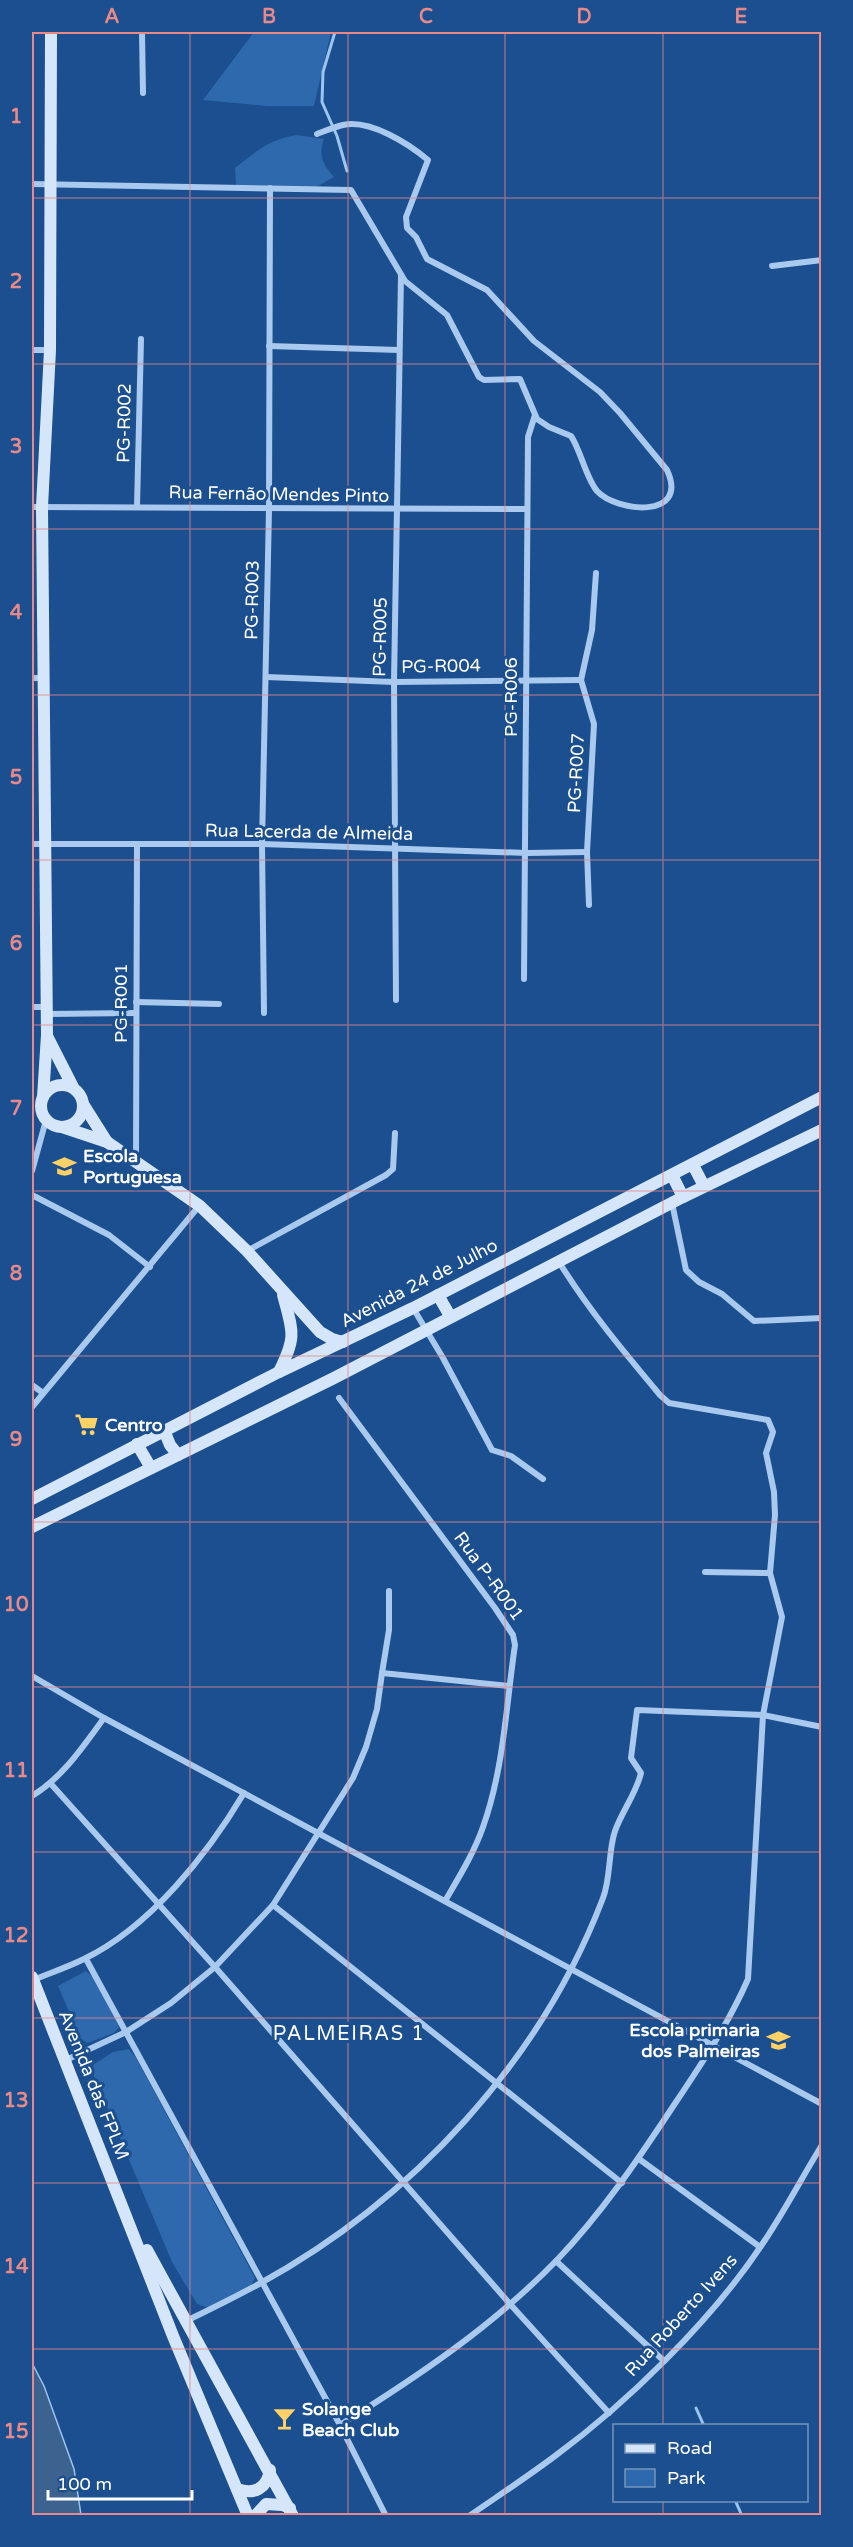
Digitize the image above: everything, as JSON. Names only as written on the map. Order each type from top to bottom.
[{"type":"street","points":[[32,1172],[46,1120],[41,1109],[47,1035],[45,678],[37,507],[50,350],[51,32]]},
{"type":"street","points":[[142,32],[143,93]]},
{"type":"street","points":[[32,184],[351,190],[408,285],[447,315],[479,378],[484,380],[520,379],[535,415],[549,427],[571,436],[596,490],[606,499],[647,508],[657,507],[669,497],[671,479],[667,470],[620,412],[600,392],[534,341],[487,290],[427,259],[416,237],[407,228],[406,217],[428,160],[407,143],[375,129],[345,124],[316,134]]},
{"type":"street","name":"PG-R003","points":[[264,1012],[262,844],[269,510],[270,188]]},
{"type":"street","points":[[772,266],[822,260]]},
{"type":"street","name":"PG-R005","points":[[396,1000],[394,682],[401,274]]},
{"type":"street","name":"PG-R002","points":[[137,507],[141,339]]},
{"type":"street","points":[[269,346],[399,350]]},
{"type":"street","points":[[32,350],[50,350]]},
{"type":"street","name":"PG-R006","points":[[524,979],[527,853],[525,679],[528,437],[535,415]]},
{"type":"street","name":"Rua Fernão Mendes Pinto","points":[[37,507],[269,510],[527,509]]},
{"type":"street","name":"PG-R007","points":[[589,905],[587,852],[594,724],[582,680],[592,630],[596,573]]},
{"type":"street","name":"PG-R004","points":[[266,677],[394,682],[582,680]]},
{"type":"street","points":[[32,678],[45,678]]},
{"type":"street","name":"Rua Lacerda de Almeida","points":[[32,844],[262,844],[527,853],[587,852]]},
{"type":"street","name":"PG-R001","points":[[136,1161],[137,845]]},
{"type":"street","points":[[136,1002],[219,1004]]},
{"type":"street","points":[[32,1007],[46,1010],[136,1013]]},
{"type":"street","points":[[47,1035],[72,1088]]},
{"type":"street","points":[[43,1097],[52,1087],[66,1085],[78,1092],[107,1142]]},
{"type":"street","name":"Avenida 24 de Julho","points":[[32,1499],[279,1372],[413,1308],[822,1097]]},
{"type":"street","points":[[62,1127],[75,1123],[83,1104]]},
{"type":"street","points":[[46,1120],[107,1142],[200,1206],[247,1251],[320,1332],[343,1342]]},
{"type":"street","points":[[32,1527],[328,1381],[704,1186],[822,1130]]},
{"type":"street","points":[[247,1251],[393,1169],[395,1133]]},
{"type":"street","points":[[693,1165],[704,1186]]},
{"type":"street","points":[[672,1175],[678,1200],[686,1270],[691,1277],[722,1294],[754,1321],[822,1318]]},
{"type":"street","points":[[32,1195],[109,1235],[150,1267]]},
{"type":"street","points":[[32,1407],[200,1206]]},
{"type":"street","points":[[340,2425],[411,2379],[510,2304],[556,2261],[622,2183],[639,2159],[713,2047],[736,2006],[748,1978],[763,1715],[782,1617],[770,1573],[775,1503],[766,1453],[773,1432],[772,1425],[768,1420],[669,1403],[660,1395],[580,1296],[559,1262]]},
{"type":"street","points":[[279,1372],[290,1350],[293,1332],[282,1291]]},
{"type":"street","points":[[438,1294],[450,1317]]},
{"type":"street","points":[[413,1308],[492,1450],[511,1456],[543,1479]]},
{"type":"street","points":[[32,1385],[44,1393]]},
{"type":"street","name":"Rua P-R001","points":[[339,1398],[513,1635],[515,1645],[505,1730],[492,1798],[482,1829],[445,1901]]},
{"type":"street","points":[[164,1430],[170,1445],[178,1455]]},
{"type":"street","points":[[137,1444],[151,1468]]},
{"type":"street","points":[[705,1572],[770,1573]]},
{"type":"street","points":[[66,2060],[126,2032],[171,2003],[215,1966],[273,1905],[320,1833],[359,1765],[377,1709],[389,1630],[389,1591]]},
{"type":"street","points":[[382,1673],[509,1686]]},
{"type":"street","points":[[32,1676],[104,1718],[822,2104]]},
{"type":"street","points":[[186,2321],[261,2283],[322,2243],[403,2181],[443,2144],[497,2085],[531,2037],[570,1970],[604,1895],[615,1832],[640,1776],[639,1769],[631,1758],[637,1710],[763,1715],[822,1727]]},
{"type":"street","points":[[32,1796],[51,1784],[104,1718]]},
{"type":"street","points":[[51,1784],[215,1966],[510,2304],[609,2413]]},
{"type":"street","points":[[32,1979],[86,1959],[159,1905],[205,1852],[244,1793]]},
{"type":"street","points":[[273,1905],[622,2183]]},
{"type":"street","points":[[86,1959],[340,2425],[386,2516]]},
{"type":"street","name":"Avenida das FPLM","points":[[32,1979],[123,2207]]},
{"type":"street","name":"Rua Roberto Ivens","points":[[469,2516],[556,2456],[609,2413],[664,2361],[718,2301],[760,2247],[822,2145]]},
{"type":"street","points":[[639,2159],[760,2247]]},
{"type":"street","points":[[123,2207],[292,2512]]},
{"type":"street","points":[[123,2207],[173,2336],[248,2516]]},
{"type":"street","points":[[556,2261],[664,2361]]},
{"type":"street","points":[[237,2489],[247,2493],[257,2491],[266,2482],[270,2470]]},
{"type":"street","points":[[255,2516],[266,2504],[282,2505],[292,2512]]},
{"type":"green space","points":[[254,32],[331,32],[314,106],[267,106],[203,100]]},
{"type":"green space","points":[[296,135],[324,139],[321,150],[323,160],[334,177],[313,189],[236,185],[235,168],[270,143]]},
{"type":"green space","points":[[86,1971],[94,1978],[119,2027],[114,2033],[87,2043],[81,2039],[58,1986]]},
{"type":"green space","points":[[129,2049],[255,2278],[250,2287],[209,2308],[197,2304],[172,2262],[93,2074],[93,2065],[113,2052]]},
{"type":"shaded area","points":[[32,2363],[44,2386],[74,2469],[81,2515],[32,2515]]},
{"type":"waterway","points":[[335,32],[323,72],[322,102],[337,136],[347,171]]},
{"type":"waterway","points":[[696,2408],[703,2424]]},
{"type":"waterway","points":[[736,2502],[742,2516]]},
{"type":"place","name":"Escola Portuguesa","points":[[65,1166]]},
{"type":"place","name":"Centro","points":[[87,1425]]},
{"type":"place","name":"Escola primaria dos Palmeiras","points":[[778,2040]]},
{"type":"place","name":"Solange Beach Club","points":[[284,2419]]},
{"type":"district","name":"PALMEIRAS 1","points":[[349,2033]]}]
